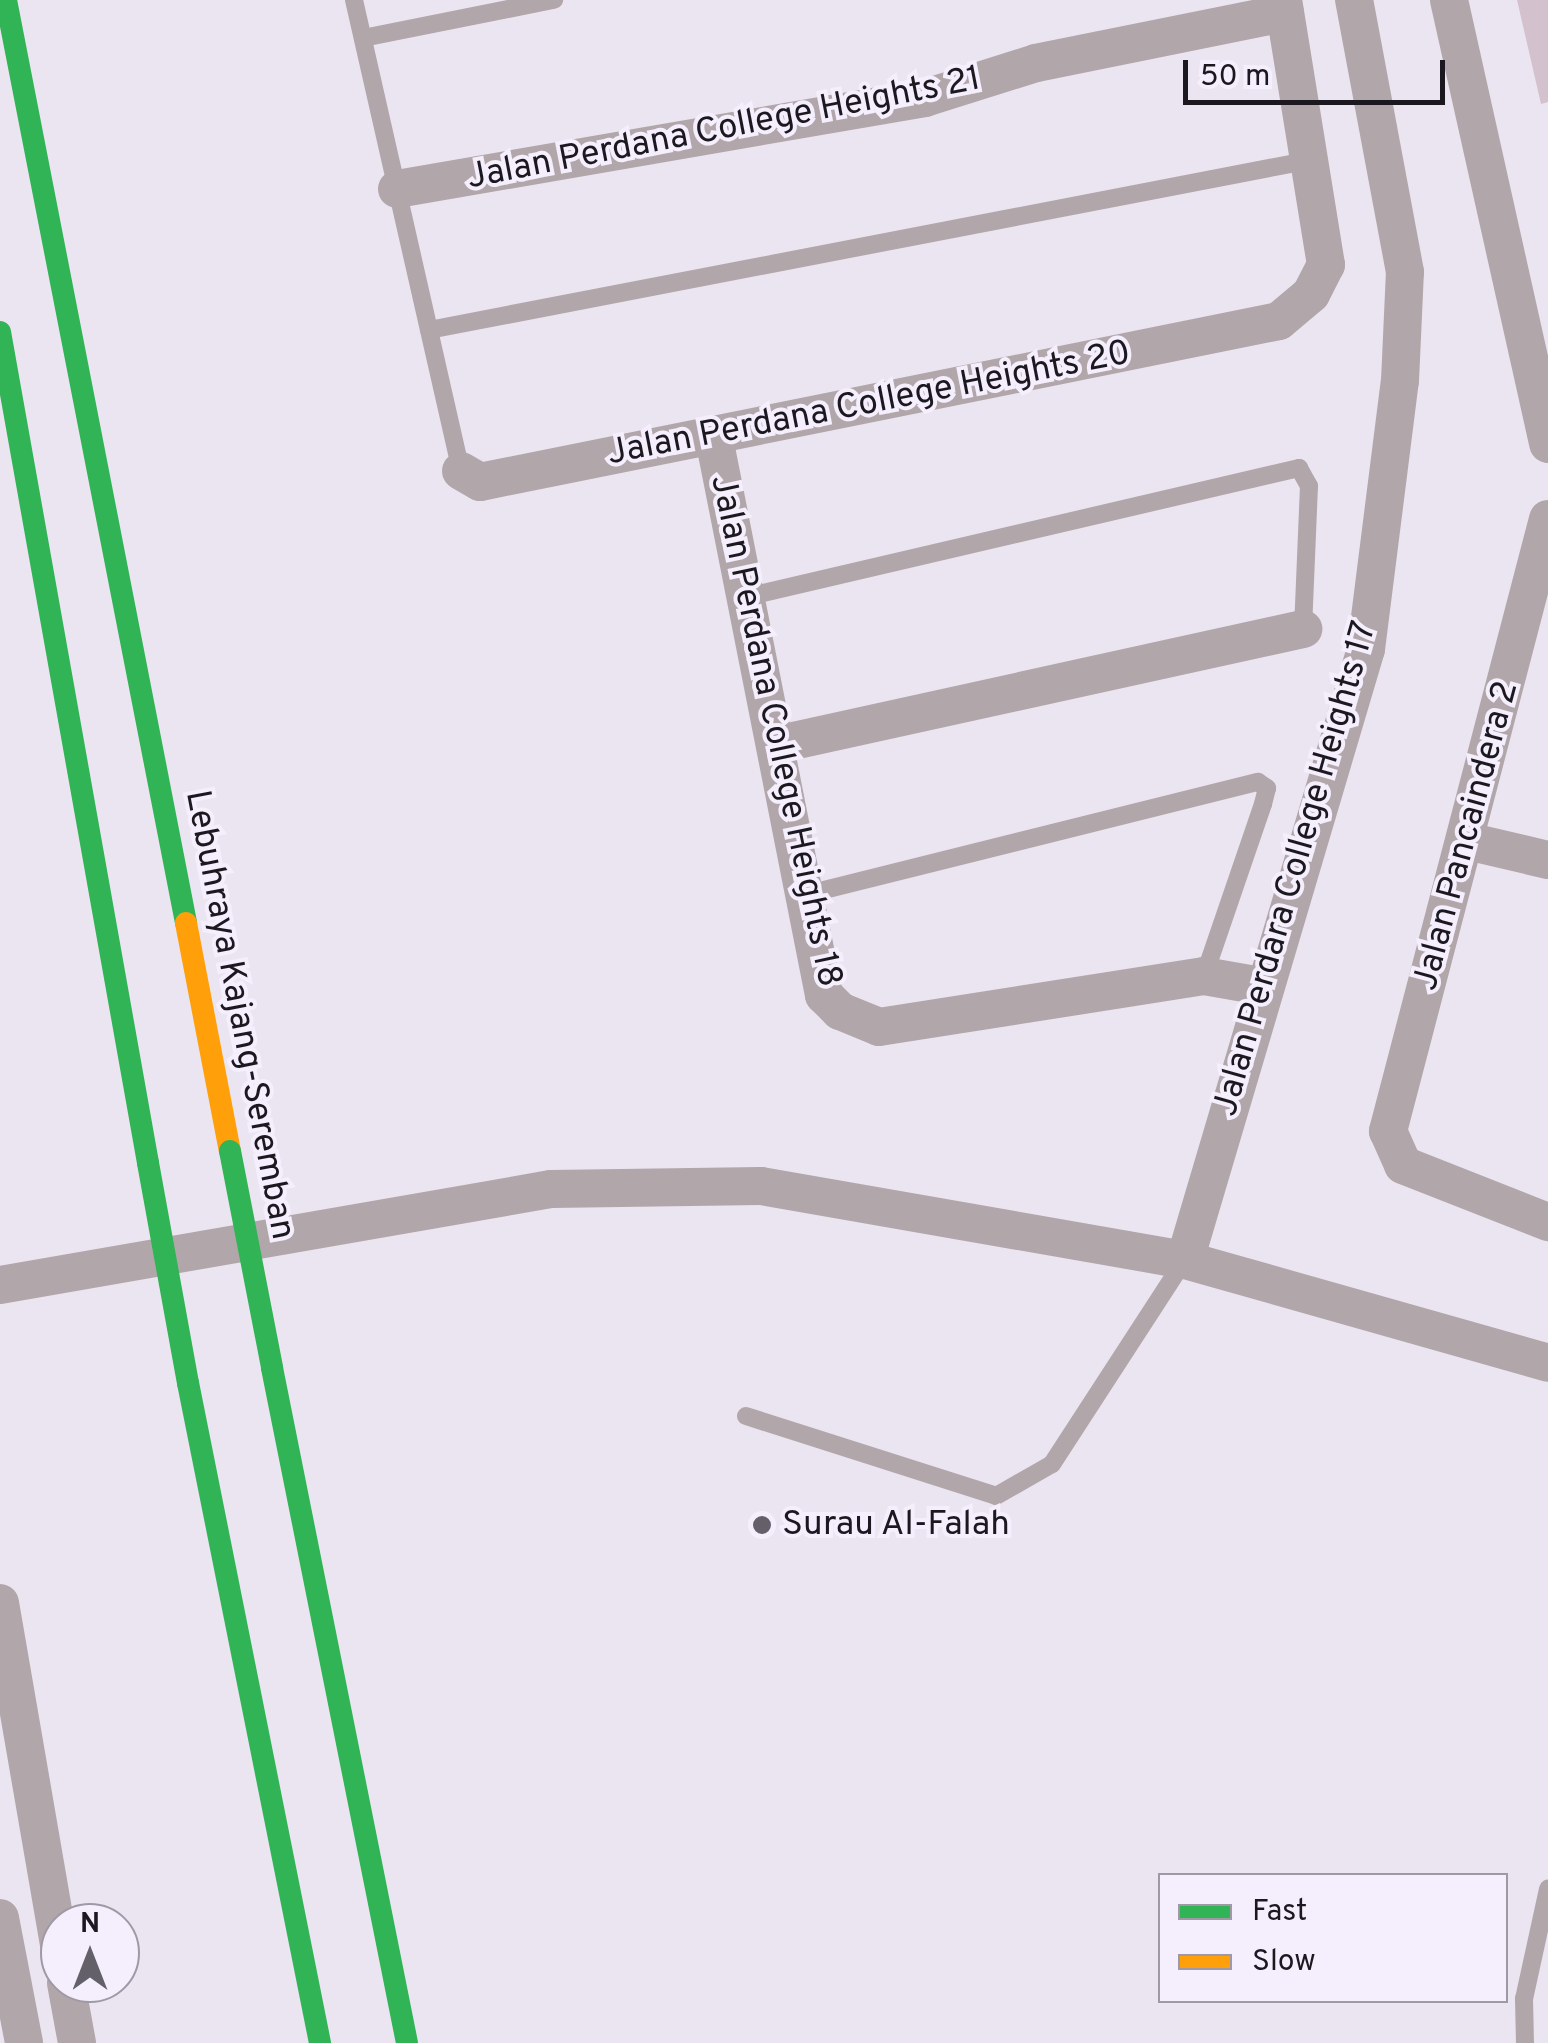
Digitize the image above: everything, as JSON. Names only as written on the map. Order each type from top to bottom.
[{"type":"highway","name":"Lebuhraya Kajang-Seremban","points":[[6,0],[407,2043]]},
{"type":"highway","points":[[0,332],[188,1384],[320,2043]]},
{"type":"street","name":"Jalan Perdara College Heights 17","points":[[1185,1260],[1262,986],[1366,649],[1400,381],[1404,272],[1354,0]]},
{"type":"street","points":[[1449,0],[1548,444]]},
{"type":"street","points":[[1284,6],[1311,160]]},
{"type":"street","name":"Jalan Perdana College Heights 21","points":[[397,189],[925,98],[1036,63],[1284,6]]},
{"type":"street","name":"Jalan Perdana College Heights 20","points":[[461,471],[480,482],[714,438],[1280,321],[1311,294],[1326,265],[1311,160]]},
{"type":"street","name":"Jalan Perdana College Heights 18","points":[[714,438],[824,995],[840,1011],[879,1026],[1204,976],[1262,986]]},
{"type":"street","name":"Jalan Pancaindera 2","points":[[1548,520],[1388,1131],[1403,1166],[1548,1222]]},
{"type":"street","points":[[775,745],[1303,628]]},
{"type":"street","points":[[1467,841],[1548,860]]},
{"type":"street","points":[[0,1285],[551,1189],[649,1183],[761,1186],[1185,1260],[1548,1364]]},
{"type":"street","points":[[0,1603],[52,1903]]},
{"type":"street","points":[[0,1918],[24,2043]]},
{"type":"street","points":[[70,2003],[77,2043]]},
{"type":"lane","points":[[354,0],[461,471]]},
{"type":"lane","points":[[363,38],[554,0]]},
{"type":"lane","points":[[429,330],[1311,160]]},
{"type":"lane","points":[[746,597],[1299,468],[1308,486],[1303,628]]},
{"type":"lane","points":[[804,895],[1258,782],[1267,788],[1263,804],[1204,976]]},
{"type":"lane","points":[[746,1416],[996,1496],[1052,1464],[1185,1260]]},
{"type":"lane","points":[[1525,2043],[1524,2000],[1548,1889]]},
{"type":"building","points":[[1517,0],[1548,0],[1548,102],[1541,104]]},
{"type":"traffic: fast","points":[[6,0],[186,923]]},
{"type":"traffic: fast","points":[[0,332],[148,1163]]},
{"type":"traffic: fast","points":[[230,1151],[272,1368]]},
{"type":"traffic: fast","points":[[148,1163],[188,1383]]},
{"type":"traffic: fast","points":[[272,1368],[407,2043]]},
{"type":"traffic: fast","points":[[188,1383],[320,2043]]},
{"type":"traffic: slow","points":[[186,923],[230,1151]]},
{"type":"place","name":"Surau Al-Falah","points":[[762,1525]]}]
